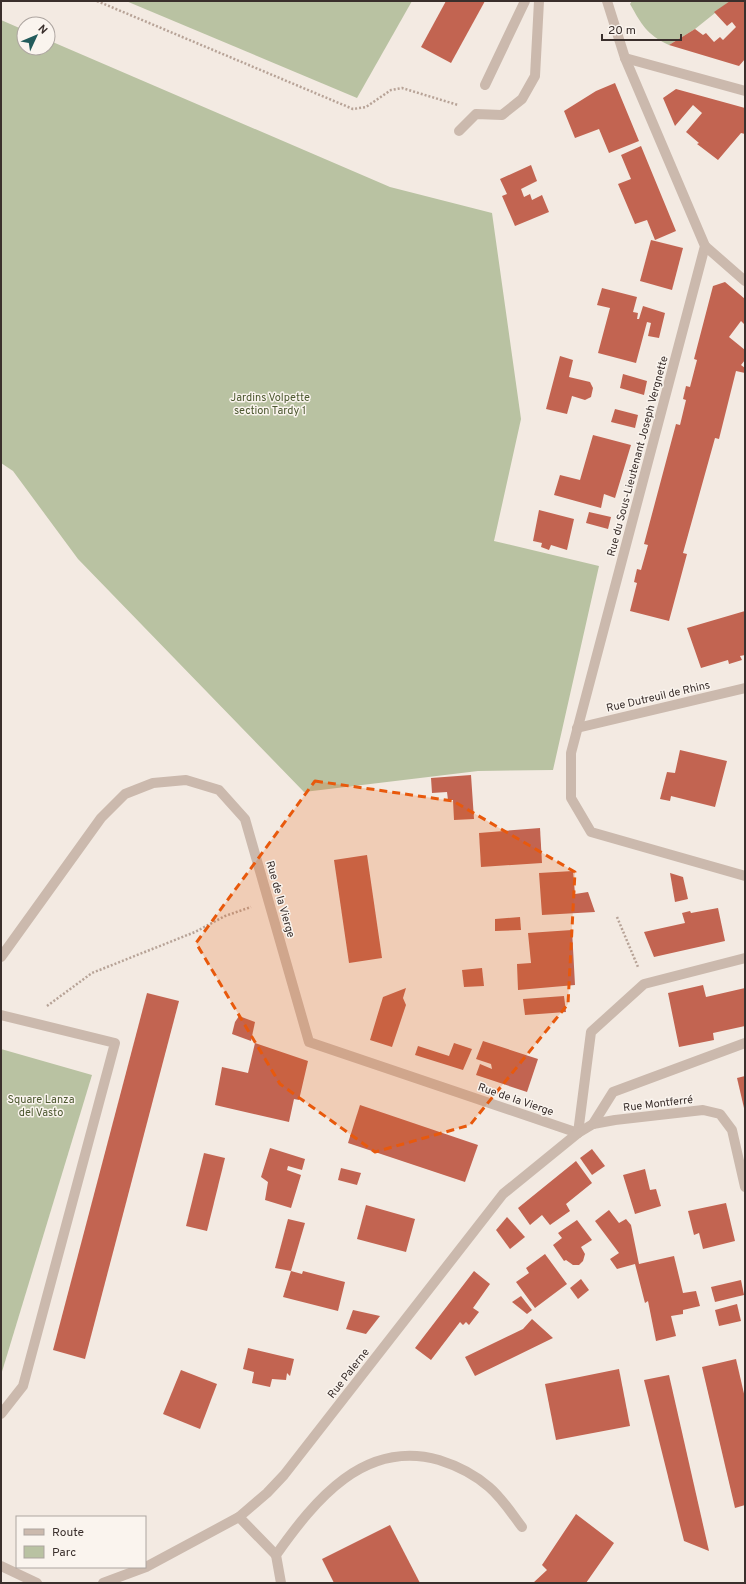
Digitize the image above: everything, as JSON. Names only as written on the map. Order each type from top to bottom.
[{"type":"street","points":[[485,85],[525,1]]},
{"type":"street","points":[[459,131],[476,114],[502,115],[522,99],[536,76],[539,1]]},
{"type":"street","points":[[607,1],[625,58],[705,246],[745,280]]},
{"type":"street","points":[[625,58],[745,91]]},
{"type":"street","name":"Rue du Sous-Lieutenant Joseph Vergnette","points":[[705,246],[577,728],[571,753],[571,798],[591,832],[745,876]]},
{"type":"street","name":"Rue Dutreuil de Rhins","points":[[577,728],[745,688]]},
{"type":"street","name":"Rue de la Vierge","points":[[1,957],[101,818],[125,794],[154,783],[186,780],[219,790],[245,819],[309,1042],[578,1133]]},
{"type":"street","points":[[578,1133],[591,1032],[644,984],[745,958]]},
{"type":"street","points":[[1,1015],[115,1043],[23,1386],[1,1414]]},
{"type":"street","name":"Rue Montferré","points":[[593,1124],[613,1092],[745,1043]]},
{"type":"street","name":"Rue Montferré","points":[[578,1133],[593,1124],[703,1110],[720,1114],[732,1130],[745,1187]]},
{"type":"street","name":"Rue Palerne","points":[[103,1583],[146,1568],[239,1517],[267,1493],[284,1475],[503,1194],[578,1133]]},
{"type":"street","points":[[276,1555],[303,1517],[328,1491],[356,1470],[388,1457],[423,1456],[461,1467],[490,1487],[522,1527]]},
{"type":"street","points":[[239,1517],[276,1555],[281,1583]]},
{"type":"street","points":[[1,1566],[37,1583]]},
{"type":"path","points":[[97,1],[353,109],[366,107],[391,90],[402,88],[461,105],[476,114]]},
{"type":"path","points":[[30,1022],[52,1001],[92,973],[195,932],[225,916],[269,900]]},
{"type":"path","points":[[617,917],[638,967]]},
{"type":"highlighted area","points":[[315,781],[453,801],[575,872],[568,1004],[470,1125],[375,1152],[280,1084],[196,943]]},
{"type":"green space","points":[[126,1],[412,1],[357,98]]},
{"type":"green space","points":[[632,1],[730,1],[695,29],[669,45],[655,37],[645,28],[630,4]]},
{"type":"green space","name":"Jardins Volpette section Tardy 1","points":[[1,20],[16,27],[16,56],[56,56],[56,43],[390,187],[492,213],[521,419],[494,541],[599,566],[553,770],[478,771],[304,792],[78,559],[13,471],[1,463]]},
{"type":"green space","name":"Square Lanza del Vasto","points":[[1,1049],[92,1075],[1,1375]]},
{"type":"building","points":[[446,1],[485,1],[451,63],[421,47]]},
{"type":"building","points":[[730,1],[745,1],[745,59],[739,66],[669,45],[695,29],[703,35],[706,33],[714,42],[720,37],[723,40],[736,27],[732,22],[727,26],[714,12]]},
{"type":"building","points":[[615,83],[639,141],[609,153],[599,129],[575,138],[564,111],[596,91]]},
{"type":"building","points":[[676,89],[745,108],[745,134],[741,133],[718,160],[697,144],[699,143],[686,132],[702,113],[693,105],[675,126],[663,98]]},
{"type":"building","points":[[641,146],[676,231],[655,240],[647,220],[635,224],[618,184],[631,179],[621,155]]},
{"type":"building","points":[[531,165],[537,181],[521,189],[524,197],[530,194],[532,200],[542,195],[549,212],[515,226],[502,196],[507,194],[500,179]]},
{"type":"building","points":[[651,240],[683,248],[672,290],[640,281]]},
{"type":"building","points":[[725,282],[745,299],[745,325],[741,321],[729,337],[745,350],[745,360],[741,365],[745,368],[745,373],[736,371],[719,439],[715,438],[683,553],[687,554],[669,621],[630,611],[637,583],[634,582],[637,569],[641,570],[648,545],[644,544],[676,424],[680,425],[686,400],[683,399],[686,386],[690,387],[697,360],[694,359],[713,286]]},
{"type":"building","points":[[602,288],[637,297],[633,312],[638,313],[637,319],[639,319],[643,306],[665,313],[659,338],[648,336],[651,323],[647,322],[636,363],[598,353],[610,308],[597,305]]},
{"type":"building","points":[[560,356],[573,360],[569,377],[590,382],[593,388],[591,397],[585,400],[572,396],[567,414],[546,409]]},
{"type":"building","points":[[623,374],[647,381],[644,395],[620,388]]},
{"type":"building","points":[[615,409],[638,415],[635,428],[611,422]]},
{"type":"building","points":[[593,435],[631,445],[615,498],[604,494],[601,508],[554,495],[560,475],[580,480]]},
{"type":"building","points":[[539,510],[574,519],[567,550],[551,545],[549,550],[541,547],[542,543],[533,541]]},
{"type":"building","points":[[589,512],[611,517],[608,529],[586,523]]},
{"type":"building","points":[[745,611],[745,655],[740,656],[742,660],[729,664],[728,660],[701,668],[687,628]]},
{"type":"building","points":[[680,750],[727,761],[715,807],[671,796],[670,801],[660,799],[667,772],[675,773]]},
{"type":"building","points":[[471,775],[474,819],[454,820],[453,800],[448,800],[447,792],[432,793],[431,778]]},
{"type":"building","points":[[540,828],[542,863],[481,867],[479,833]]},
{"type":"building","points":[[367,855],[382,958],[349,963],[334,860]]},
{"type":"building","points":[[573,871],[575,894],[588,892],[595,912],[542,915],[539,873]]},
{"type":"building","points":[[670,873],[683,877],[688,899],[675,902]]},
{"type":"building","points":[[718,908],[725,941],[654,957],[644,932],[685,923],[682,913],[690,911],[691,913]]},
{"type":"building","points":[[520,917],[521,930],[495,931],[495,919]]},
{"type":"building","points":[[572,930],[575,985],[518,990],[517,964],[531,963],[528,933]]},
{"type":"building","points":[[482,968],[484,986],[464,987],[462,970]]},
{"type":"building","points":[[703,985],[706,997],[745,988],[745,1026],[713,1033],[714,1040],[679,1047],[668,993]]},
{"type":"building","points":[[406,988],[403,998],[406,1005],[392,1047],[370,1040],[383,997]]},
{"type":"building","points":[[147,993],[179,1001],[85,1359],[53,1350]]},
{"type":"building","points":[[564,996],[566,1012],[525,1015],[523,999]]},
{"type":"building","points":[[239,1016],[255,1022],[251,1041],[232,1034],[235,1022]]},
{"type":"building","points":[[483,1041],[538,1059],[527,1092],[476,1075],[480,1064],[492,1069],[491,1064],[476,1059]]},
{"type":"building","points":[[255,1043],[308,1061],[299,1100],[294,1099],[289,1122],[215,1105],[222,1067],[248,1073]]},
{"type":"building","points":[[454,1043],[472,1049],[463,1070],[415,1055],[418,1046],[449,1056]]},
{"type":"building","points":[[745,1076],[745,1108],[744,1108],[737,1078]]},
{"type":"building","points":[[360,1105],[478,1145],[465,1182],[348,1143]]},
{"type":"building","points":[[270,1148],[305,1159],[302,1170],[288,1166],[287,1170],[301,1175],[291,1208],[265,1200],[268,1182],[261,1177]]},
{"type":"building","points":[[592,1149],[605,1166],[592,1175],[580,1158]]},
{"type":"building","points":[[204,1153],[225,1158],[207,1231],[186,1226]]},
{"type":"building","points":[[576,1161],[592,1183],[566,1204],[570,1211],[550,1225],[542,1215],[530,1225],[518,1208]]},
{"type":"building","points":[[341,1168],[361,1173],[357,1185],[338,1180]]},
{"type":"building","points":[[645,1169],[650,1190],[656,1189],[661,1206],[635,1214],[623,1175]]},
{"type":"building","points":[[726,1203],[735,1241],[703,1249],[699,1233],[694,1235],[688,1211]]},
{"type":"building","points":[[366,1205],[415,1219],[406,1252],[357,1239]]},
{"type":"building","points":[[609,1210],[619,1223],[626,1219],[631,1225],[639,1264],[674,1256],[683,1293],[696,1291],[700,1306],[683,1310],[683,1314],[671,1316],[676,1336],[656,1341],[648,1301],[645,1303],[635,1264],[617,1269],[610,1259],[619,1253],[595,1221]]},
{"type":"building","points":[[507,1217],[525,1237],[510,1249],[496,1230]]},
{"type":"building","points":[[288,1219],[305,1223],[291,1271],[275,1268]]},
{"type":"building","points":[[577,1220],[592,1240],[581,1247],[585,1254],[583,1261],[579,1265],[573,1265],[566,1260],[564,1261],[553,1245],[562,1238],[558,1233]]},
{"type":"building","points":[[545,1254],[567,1284],[535,1308],[516,1282],[529,1273],[526,1268]]},
{"type":"building","points":[[291,1271],[302,1274],[303,1271],[345,1282],[338,1311],[283,1297]]},
{"type":"building","points":[[474,1271],[490,1284],[473,1308],[479,1312],[469,1325],[466,1322],[463,1325],[460,1322],[431,1360],[415,1348]]},
{"type":"building","points":[[581,1279],[589,1290],[578,1299],[570,1288]]},
{"type":"building","points":[[741,1280],[744,1295],[715,1302],[711,1287]]},
{"type":"building","points":[[521,1296],[532,1310],[527,1314],[512,1302]]},
{"type":"building","points":[[737,1304],[741,1321],[719,1326],[715,1310]]},
{"type":"building","points":[[353,1310],[380,1316],[366,1334],[346,1329]]},
{"type":"building","points":[[532,1319],[553,1338],[475,1376],[465,1357],[523,1329]]},
{"type":"building","points":[[248,1348],[294,1359],[290,1376],[287,1373],[286,1380],[272,1379],[270,1387],[252,1383],[254,1372],[243,1369]]},
{"type":"building","points":[[736,1359],[745,1398],[745,1505],[735,1508],[702,1367]]},
{"type":"building","points":[[619,1369],[630,1426],[556,1440],[545,1384]]},
{"type":"building","points":[[181,1370],[217,1384],[200,1429],[163,1414]]},
{"type":"building","points":[[669,1375],[709,1551],[684,1541],[644,1380]]},
{"type":"building","points":[[576,1514],[614,1543],[586,1583],[533,1583],[547,1570],[542,1565]]},
{"type":"building","points":[[390,1525],[420,1583],[334,1583],[322,1559]]}]
